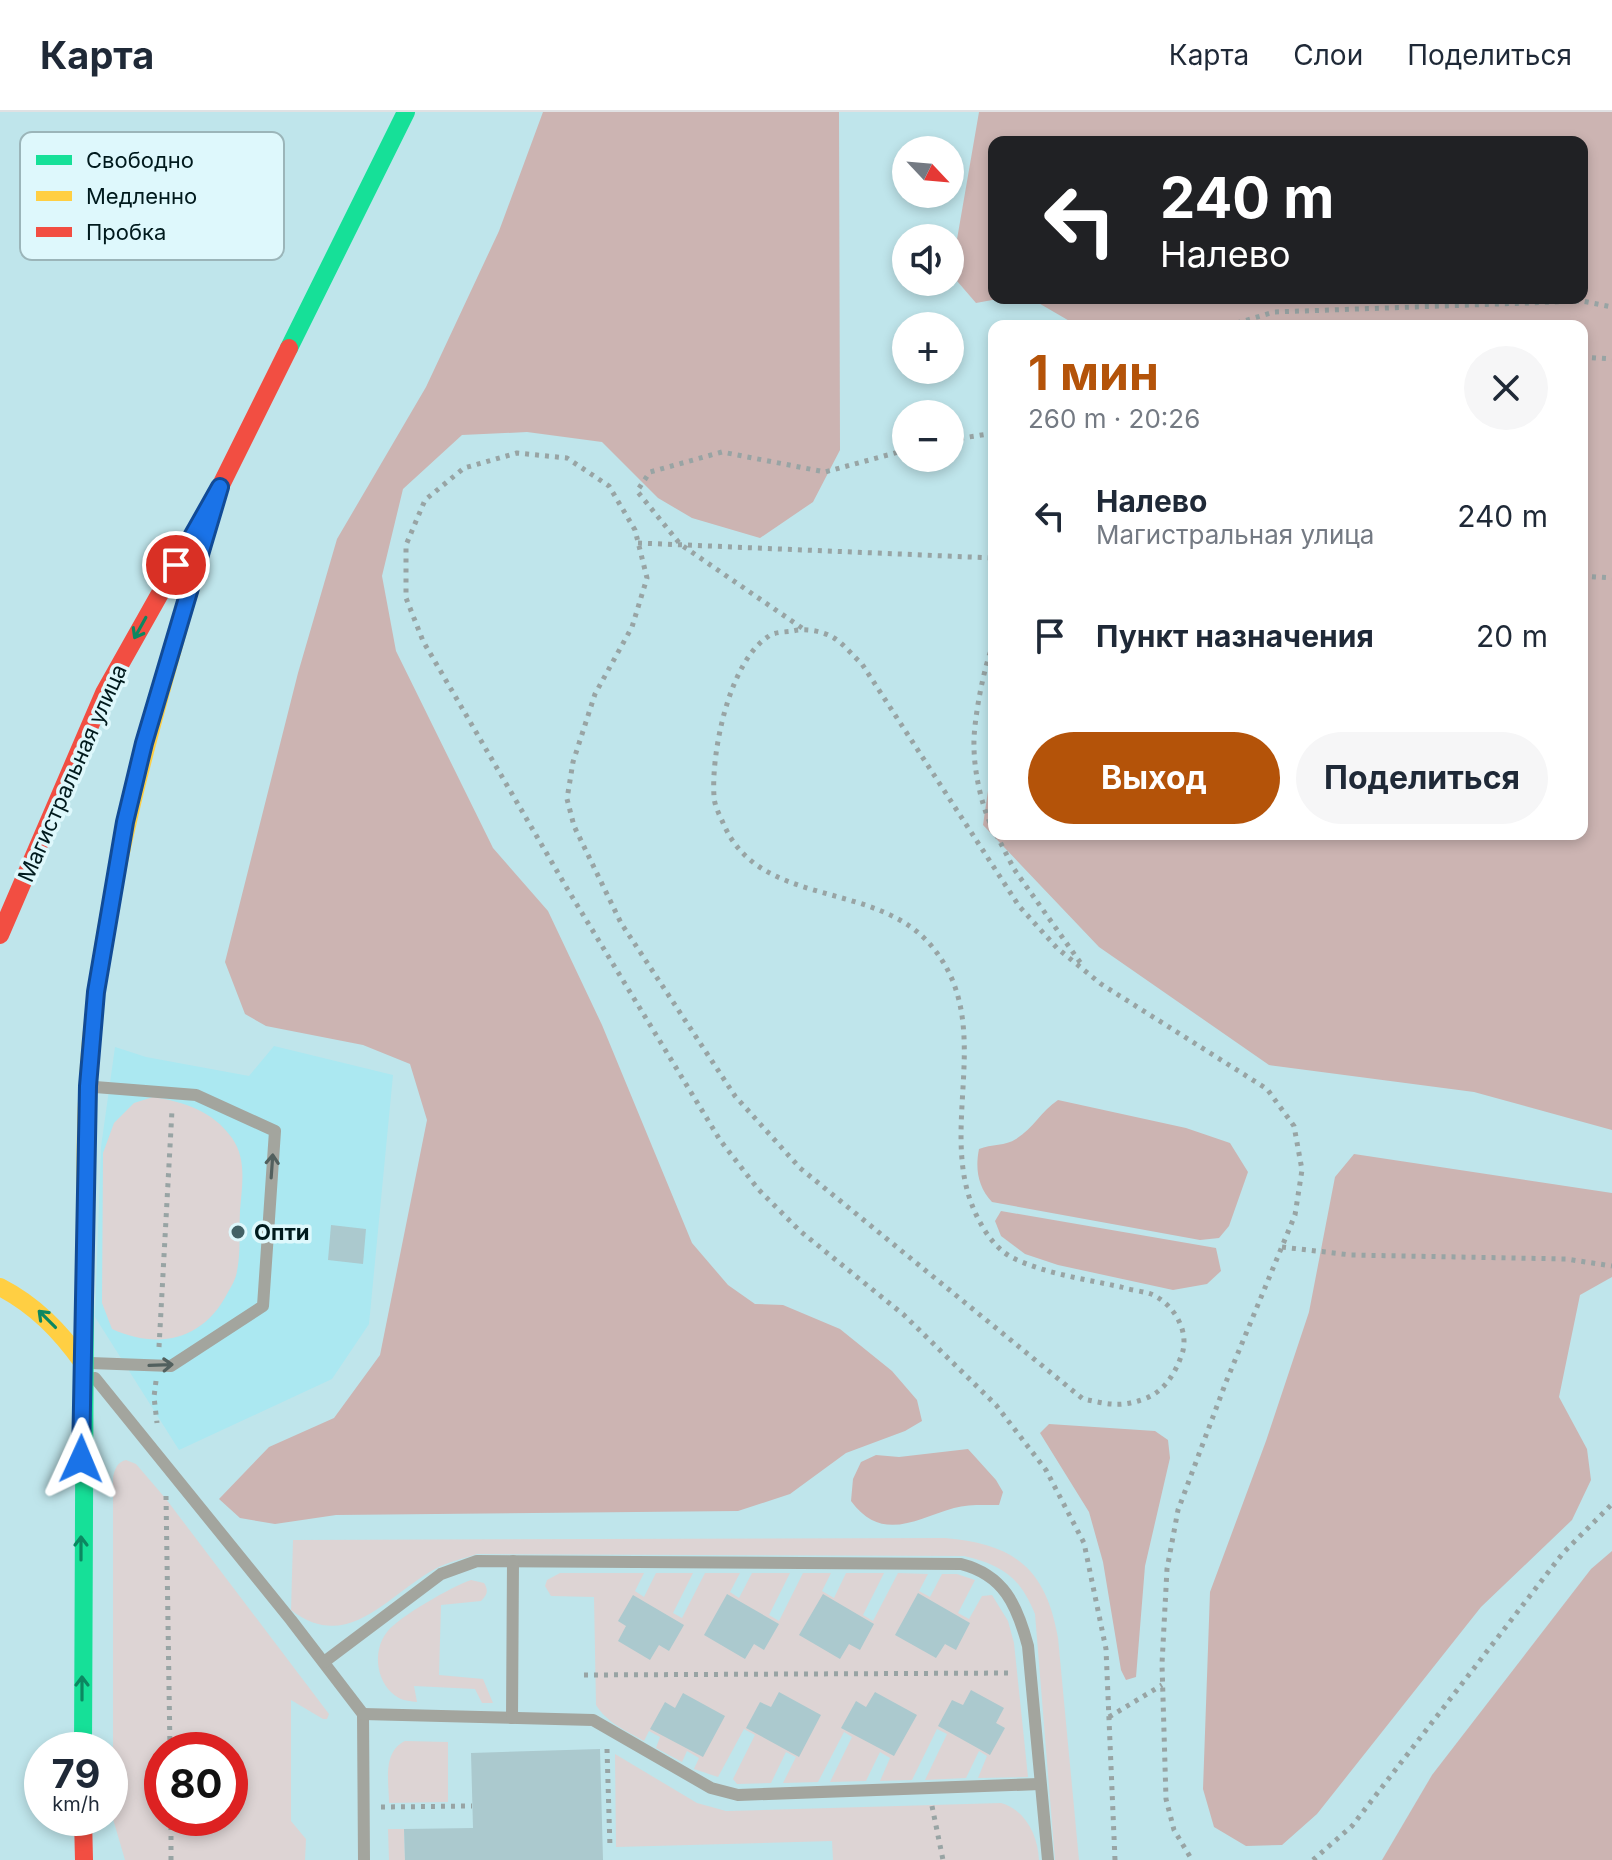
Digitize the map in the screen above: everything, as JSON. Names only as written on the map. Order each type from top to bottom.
[{"type":"highway","name":"Магистральная улица","points":[[0,935],[104,693],[220,487],[406,112]]},
{"type":"highway","name":"Магистральная улица","points":[[83,1732],[81,1459],[88,1086],[96,992],[125,822],[144,743],[220,487]]},
{"type":"highway","points":[[0,1287],[38,1310],[83,1363]]},
{"type":"highway","points":[[83,1836],[84,1860]]},
{"type":"lane","points":[[83,1363],[171,1366],[263,1306],[275,1131],[196,1095],[88,1086]]},
{"type":"lane","points":[[83,1363],[363,1714],[364,1860]]},
{"type":"lane","points":[[324,1662],[441,1574],[477,1561],[961,1564],[983,1570],[1008,1593],[1024,1632],[1048,1860]]},
{"type":"lane","points":[[512,1718],[513,1561]]},
{"type":"lane","points":[[363,1714],[593,1720],[711,1788],[738,1795],[1040,1784]]},
{"type":"path","points":[[1588,302],[1612,307]]},
{"type":"path","points":[[1247,320],[1274,312],[1498,304]]},
{"type":"path","points":[[1588,357],[1612,359]]},
{"type":"path","points":[[964,438],[988,434]]},
{"type":"path","points":[[892,454],[825,472],[722,452],[650,472],[637,491],[680,544],[804,628],[834,637],[862,664],[1019,906],[1057,948],[1087,973],[1267,1089],[1294,1126],[1302,1170],[1295,1215],[1178,1510],[1167,1569],[1163,1684],[1166,1799],[1174,1830],[1191,1860]]},
{"type":"path","points":[[804,628],[769,635],[745,662],[724,709],[714,765],[714,800],[725,828],[742,856],[774,877],[865,905],[899,921],[926,940],[946,966],[960,1000],[964,1044],[962,1165],[971,1203],[986,1233],[1009,1256],[1029,1265],[1152,1295],[1175,1311],[1186,1344],[1175,1373],[1155,1395],[1123,1407],[1083,1399],[800,1168],[735,1096],[621,923],[574,826],[567,799],[573,762],[595,694],[632,627],[647,578],[635,530],[609,486],[567,458],[517,453],[464,468],[425,500],[406,545],[406,598],[423,641],[568,890],[720,1140],[758,1189],[800,1231],[904,1315],[996,1405],[1046,1470],[1084,1543],[1106,1649],[1115,1860]]},
{"type":"path","points":[[638,543],[988,558]]},
{"type":"path","points":[[1588,576],[1612,578]]},
{"type":"path","points":[[988,657],[974,746],[984,813],[988,820]]},
{"type":"path","points":[[999,840],[1014,869],[1087,973]]},
{"type":"path","points":[[170,1732],[166,1499],[154,1397],[173,1093]]},
{"type":"path","points":[[1282,1247],[1351,1255],[1566,1259],[1612,1266]]},
{"type":"path","points":[[1313,1860],[1352,1826],[1563,1553],[1612,1504]]},
{"type":"path","points":[[584,1675],[1030,1673]]},
{"type":"path","points":[[1109,1718],[1163,1684]]},
{"type":"path","points":[[607,1728],[610,1848]]},
{"type":"path","points":[[929,1789],[943,1860]]},
{"type":"path","points":[[364,1808],[472,1806]]},
{"type":"path","points":[[171,1836],[171,1860]]},
{"type":"shaded area","points":[[543,112],[839,112],[840,450],[813,502],[760,538],[692,518],[658,498],[602,442],[527,432],[462,435],[403,489],[382,576],[396,651],[493,848],[548,911],[602,1025],[692,1243],[728,1285],[755,1304],[783,1305],[840,1329],[892,1371],[917,1400],[922,1421],[905,1431],[846,1453],[790,1494],[738,1511],[336,1515],[275,1524],[240,1518],[219,1499],[269,1447],[334,1418],[380,1355],[427,1120],[410,1064],[363,1045],[266,1026],[245,1014],[225,962],[298,673],[337,539],[426,387],[499,231]]},
{"type":"shaded area","points":[[979,112],[1612,112],[1612,1130],[1474,1092],[1269,1065],[1099,947],[997,840],[1588,840],[1588,320],[1068,320],[1040,304],[1588,304],[1588,136],[988,136],[988,301],[976,303],[964,289],[964,224],[960,224]]},
{"type":"shaded area","points":[[988,791],[988,830],[983,825]]},
{"type":"shaded area","name":"Опти","points":[[274,1046],[393,1075],[369,1324],[332,1379],[179,1450],[95,1317],[101,1147],[115,1047],[146,1057],[249,1076]]},
{"type":"shaded area","points":[[153,1097],[187,1105],[216,1121],[237,1146],[242,1173],[239,1256],[233,1283],[217,1310],[205,1322],[178,1337],[162,1339],[146,1339],[112,1329],[102,1303],[103,1153],[114,1123],[134,1103]]},
{"type":"shaded area","points":[[1058,1100],[1186,1128],[1230,1143],[1248,1172],[1229,1226],[1219,1238],[1200,1240],[992,1202],[979,1177],[979,1149],[1016,1139]]},
{"type":"shaded area","points":[[1354,1154],[1612,1193],[1612,1277],[1580,1295],[1559,1397],[1587,1449],[1591,1480],[1572,1520],[1481,1607],[1317,1814],[1282,1845],[1246,1846],[1214,1827],[1203,1789],[1210,1592],[1266,1441],[1309,1312],[1335,1177]]},
{"type":"shaded area","points":[[1001,1211],[1216,1248],[1221,1271],[1207,1284],[1173,1290],[1058,1265],[1025,1254],[1001,1236],[995,1221]]},
{"type":"shaded area","points":[[1049,1424],[1155,1431],[1168,1440],[1170,1458],[1145,1566],[1136,1677],[1126,1680],[1121,1670],[1103,1562],[1089,1512],[1040,1433]]},
{"type":"shaded area","points":[[968,1449],[1003,1492],[999,1505],[959,1507],[913,1522],[887,1525],[863,1514],[851,1501],[853,1479],[861,1462],[876,1455],[899,1457]]},
{"type":"shaded area","points":[[126,1460],[136,1464],[166,1499],[329,1714],[327,1719],[323,1719],[291,1700],[291,1821],[306,1839],[305,1860],[125,1860],[118,1836],[128,1836],[128,1732],[113,1732],[113,1477],[117,1466]]},
{"type":"shaded area","points":[[945,1538],[990,1546],[1008,1554],[1023,1564],[1045,1594],[1058,1638],[1079,1860],[1055,1860],[1035,1614],[1023,1591],[1008,1574],[977,1560],[964,1556],[477,1554],[435,1569],[366,1616],[349,1623],[331,1626],[312,1622],[291,1610],[293,1540]]},
{"type":"shaded area","points":[[1612,1551],[1612,1860],[1382,1860],[1432,1775],[1591,1569]]},
{"type":"shaded area","points":[[560,1573],[644,1573],[635,1591],[644,1597],[656,1573],[693,1573],[673,1613],[682,1618],[705,1573],[740,1573],[730,1592],[739,1598],[752,1573],[790,1573],[769,1615],[779,1621],[803,1573],[831,1573],[822,1591],[834,1598],[846,1573],[884,1573],[863,1615],[873,1621],[898,1573],[928,1574],[919,1591],[930,1597],[942,1574],[957,1574],[975,1580],[958,1613],[969,1619],[982,1596],[992,1595],[1008,1621],[1014,1643],[1028,1777],[978,1778],[987,1756],[979,1751],[966,1778],[925,1780],[947,1734],[937,1729],[912,1780],[880,1781],[890,1758],[880,1752],[866,1781],[830,1782],[852,1737],[844,1732],[818,1782],[783,1783],[796,1757],[786,1752],[771,1783],[737,1784],[733,1779],[755,1735],[744,1729],[718,1777],[694,1769],[699,1758],[687,1751],[682,1762],[656,1748],[660,1737],[649,1731],[644,1741],[612,1722],[596,1705],[594,1597],[551,1596],[545,1586],[547,1580]]},
{"type":"shaded area","points":[[471,1580],[486,1586],[487,1593],[481,1601],[441,1605],[439,1675],[483,1679],[493,1703],[482,1703],[475,1689],[414,1686],[417,1702],[399,1698],[381,1677],[378,1659],[382,1640],[394,1625],[414,1610]]},
{"type":"shaded area","points":[[405,1741],[448,1742],[448,1802],[389,1803],[390,1760],[393,1752]]},
{"type":"shaded area","points":[[615,1754],[697,1803],[726,1811],[1001,1803],[1017,1811],[1029,1825],[1039,1860],[833,1860],[832,1841],[616,1847]]},
{"type":"shaded area","points":[[388,1829],[404,1829],[405,1860],[389,1860]]},
{"type":"building","points":[[331,1225],[366,1229],[363,1264],[328,1260]]},
{"type":"building","points":[[918,1593],[970,1623],[956,1650],[945,1644],[936,1658],[895,1635]]},
{"type":"building","points":[[727,1594],[779,1624],[764,1650],[754,1644],[745,1659],[704,1635]]},
{"type":"building","points":[[823,1594],[874,1624],[860,1650],[849,1644],[840,1659],[799,1635]]},
{"type":"building","points":[[633,1595],[684,1625],[669,1651],[659,1645],[650,1660],[618,1641],[626,1626],[618,1621]]},
{"type":"building","points":[[971,1690],[1004,1708],[996,1723],[1005,1728],[990,1755],[938,1726],[952,1700],[963,1705]]},
{"type":"building","points":[[779,1692],[821,1715],[799,1757],[746,1728],[760,1702],[771,1707]]},
{"type":"building","points":[[875,1692],[917,1715],[894,1756],[841,1728],[856,1701],[866,1707]]},
{"type":"building","points":[[683,1693],[725,1716],[703,1757],[650,1729],[665,1702],[675,1708]]},
{"type":"building","points":[[600,1749],[603,1860],[405,1860],[404,1829],[473,1828],[471,1753]]},
{"type":"traffic: fast","points":[[289,348],[406,112]]},
{"type":"traffic: fast","points":[[83,1732],[85,1277]]},
{"type":"traffic: slow","points":[[85,1277],[88,1085],[100,966],[132,805],[189,593]]},
{"type":"traffic: slow","points":[[0,1287],[46,1320],[83,1363]]},
{"type":"traffic: jam","points":[[0,935],[104,693],[220,487],[289,348]]},
{"type":"traffic: jam","points":[[189,593],[220,487]]},
{"type":"traffic: jam","points":[[83,1836],[84,1860]]},
{"type":"place","name":"Опти","points":[[238,1232]]},
{"type":"route","points":[[81,1459],[88,1086],[96,992],[125,822],[144,743],[220,487],[176,565]]}]
